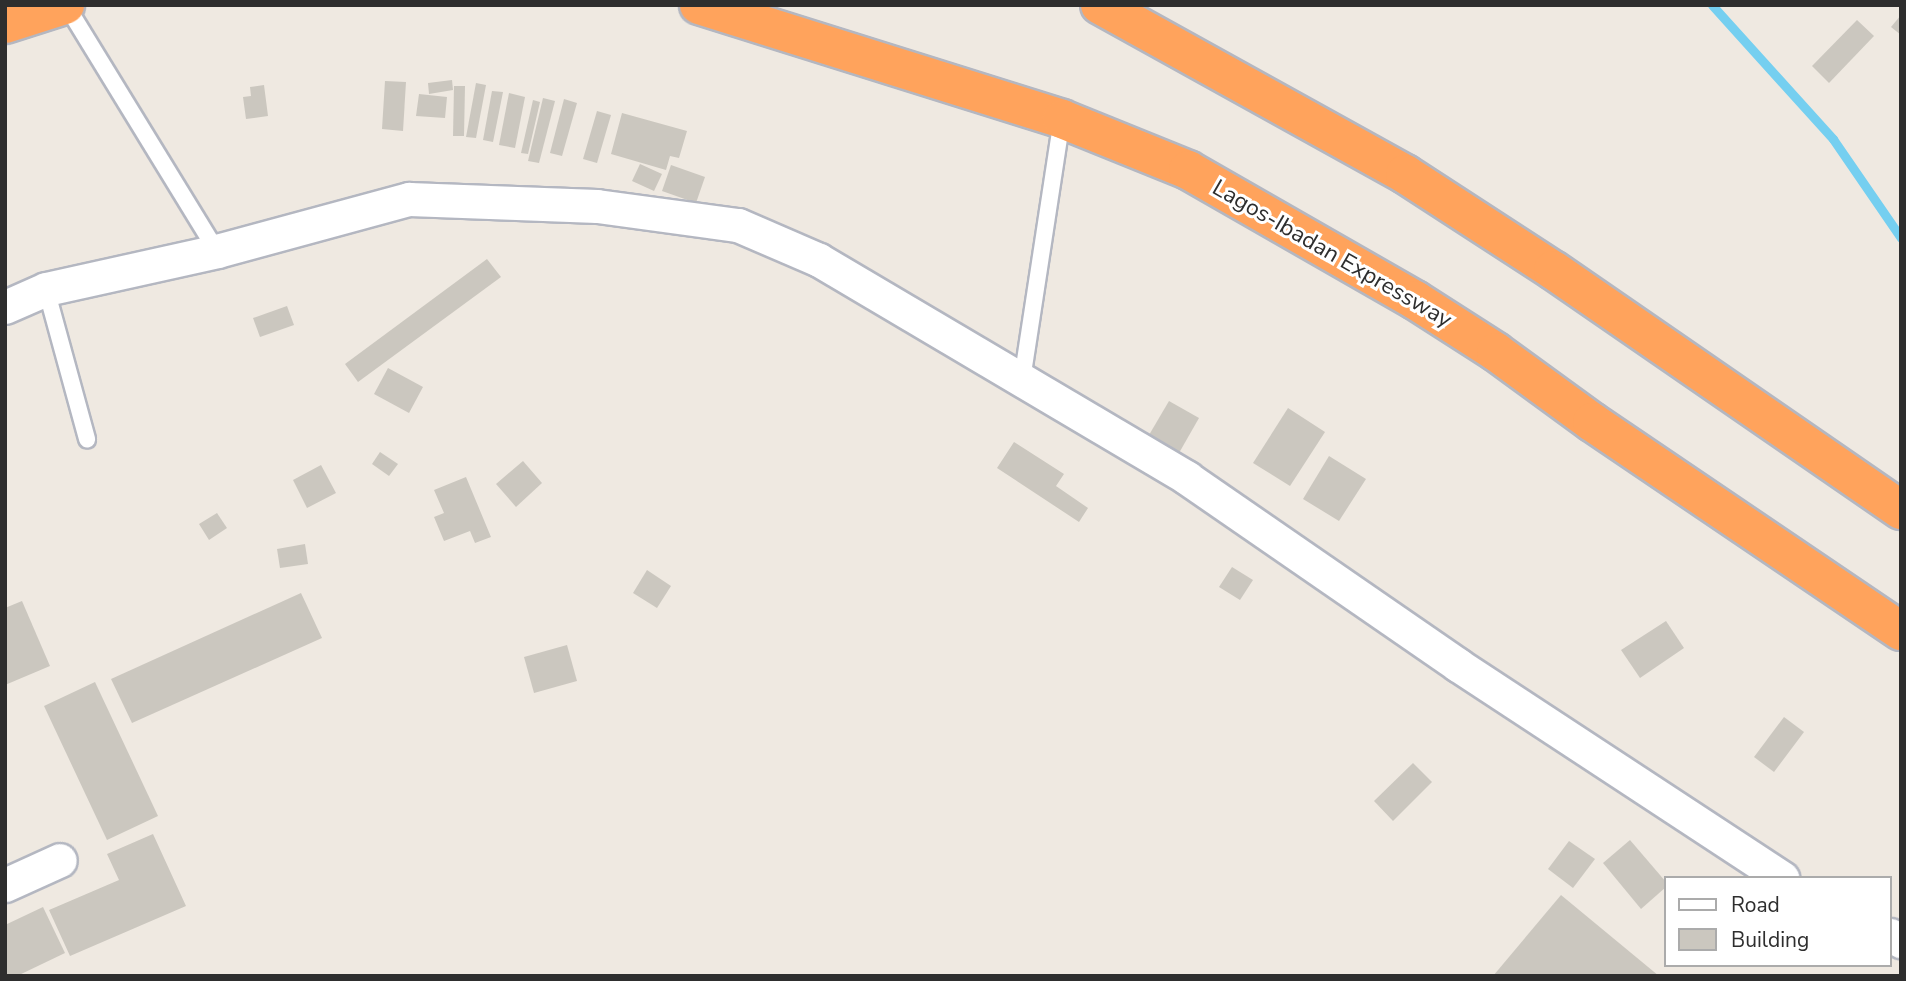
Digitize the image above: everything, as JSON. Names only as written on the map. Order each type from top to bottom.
[{"type":"highway","points":[[5,24],[65,5]]},
{"type":"highway","name":"Lagos-Ibadan Expressway","points":[[699,5],[1062,119],[1188,170],[1415,300],[1496,352],[1592,422],[1901,631]]},
{"type":"highway","points":[[1100,5],[1405,174],[1553,270],[1901,510]]},
{"type":"street","points":[[5,307],[46,289],[217,251],[409,199],[597,206],[738,225],[819,260],[1187,478],[1458,665],[1779,876]]},
{"type":"street","points":[[5,885],[60,860]]},
{"type":"lane","points":[[65,5],[217,251]]},
{"type":"lane","points":[[1022,380],[1062,119]]},
{"type":"lane","points":[[46,289],[87,439]]},
{"type":"building","points":[[1901,15],[1901,35],[1891,27]]},
{"type":"building","points":[[1857,20],[1874,36],[1829,83],[1812,66]]},
{"type":"building","points":[[452,80],[453,90],[429,94],[428,83]]},
{"type":"building","points":[[385,81],[406,82],[403,131],[382,129]]},
{"type":"building","points":[[476,83],[486,85],[476,138],[466,137]]},
{"type":"building","points":[[264,85],[268,116],[246,119],[243,97],[251,96],[250,87]]},
{"type":"building","points":[[454,86],[465,86],[464,136],[453,136]]},
{"type":"building","points":[[492,91],[503,92],[493,142],[483,140]]},
{"type":"building","points":[[509,93],[525,97],[515,148],[499,145]]},
{"type":"building","points":[[419,94],[447,97],[445,118],[416,116]]},
{"type":"building","points":[[543,98],[555,101],[539,163],[528,161]]},
{"type":"building","points":[[564,99],[577,103],[562,156],[550,153]]},
{"type":"building","points":[[533,100],[540,102],[528,154],[521,153]]},
{"type":"building","points":[[597,111],[611,115],[597,163],[583,159]]},
{"type":"building","points":[[622,113],[687,131],[679,158],[670,156],[666,170],[611,154]]},
{"type":"building","points":[[640,164],[662,174],[654,191],[632,181]]},
{"type":"building","points":[[671,165],[705,177],[696,203],[662,191]]},
{"type":"building","points":[[487,259],[501,277],[358,382],[345,364]]},
{"type":"building","points":[[287,306],[294,325],[260,337],[253,318]]},
{"type":"building","points":[[388,368],[423,387],[409,413],[374,394]]},
{"type":"building","points":[[1169,401],[1199,418],[1179,453],[1149,435]]},
{"type":"building","points":[[1288,408],[1325,432],[1290,486],[1253,463]]},
{"type":"building","points":[[1014,442],[1064,474],[1056,486],[1088,508],[1079,522],[997,468]]},
{"type":"building","points":[[380,452],[398,464],[389,476],[372,464]]},
{"type":"building","points":[[1329,456],[1366,479],[1339,521],[1303,499]]},
{"type":"building","points":[[523,461],[542,483],[516,507],[496,484]]},
{"type":"building","points":[[321,465],[336,493],[307,508],[293,480]]},
{"type":"building","points":[[466,477],[491,537],[475,543],[470,531],[444,541],[434,517],[444,513],[434,490]]},
{"type":"building","points":[[217,513],[227,528],[209,540],[199,524]]},
{"type":"building","points":[[305,544],[308,564],[280,568],[277,549]]},
{"type":"building","points":[[1232,567],[1253,580],[1240,600],[1219,587]]},
{"type":"building","points":[[647,570],[671,586],[657,608],[633,593]]},
{"type":"building","points":[[301,593],[322,638],[132,723],[111,679]]},
{"type":"building","points":[[22,601],[50,666],[5,685],[5,608]]},
{"type":"building","points":[[1666,621],[1684,648],[1640,678],[1621,650]]},
{"type":"building","points":[[567,645],[577,681],[534,693],[524,657]]},
{"type":"building","points":[[95,682],[158,816],[107,840],[44,706]]},
{"type":"building","points":[[1784,717],[1804,732],[1774,772],[1754,757]]},
{"type":"building","points":[[1413,763],[1432,782],[1393,821],[1374,801]]},
{"type":"building","points":[[153,834],[186,906],[70,956],[49,910],[119,880],[107,854]]},
{"type":"building","points":[[1630,840],[1664,880],[1664,889],[1641,909],[1603,863]]},
{"type":"building","points":[[1569,841],[1595,859],[1573,888],[1548,869]]},
{"type":"building","points":[[1561,895],[1659,976],[1493,976]]},
{"type":"building","points":[[43,907],[65,953],[17,976],[5,976],[5,925]]},
{"type":"waterway","points":[[1712,5],[1833,139],[1901,238]]}]
